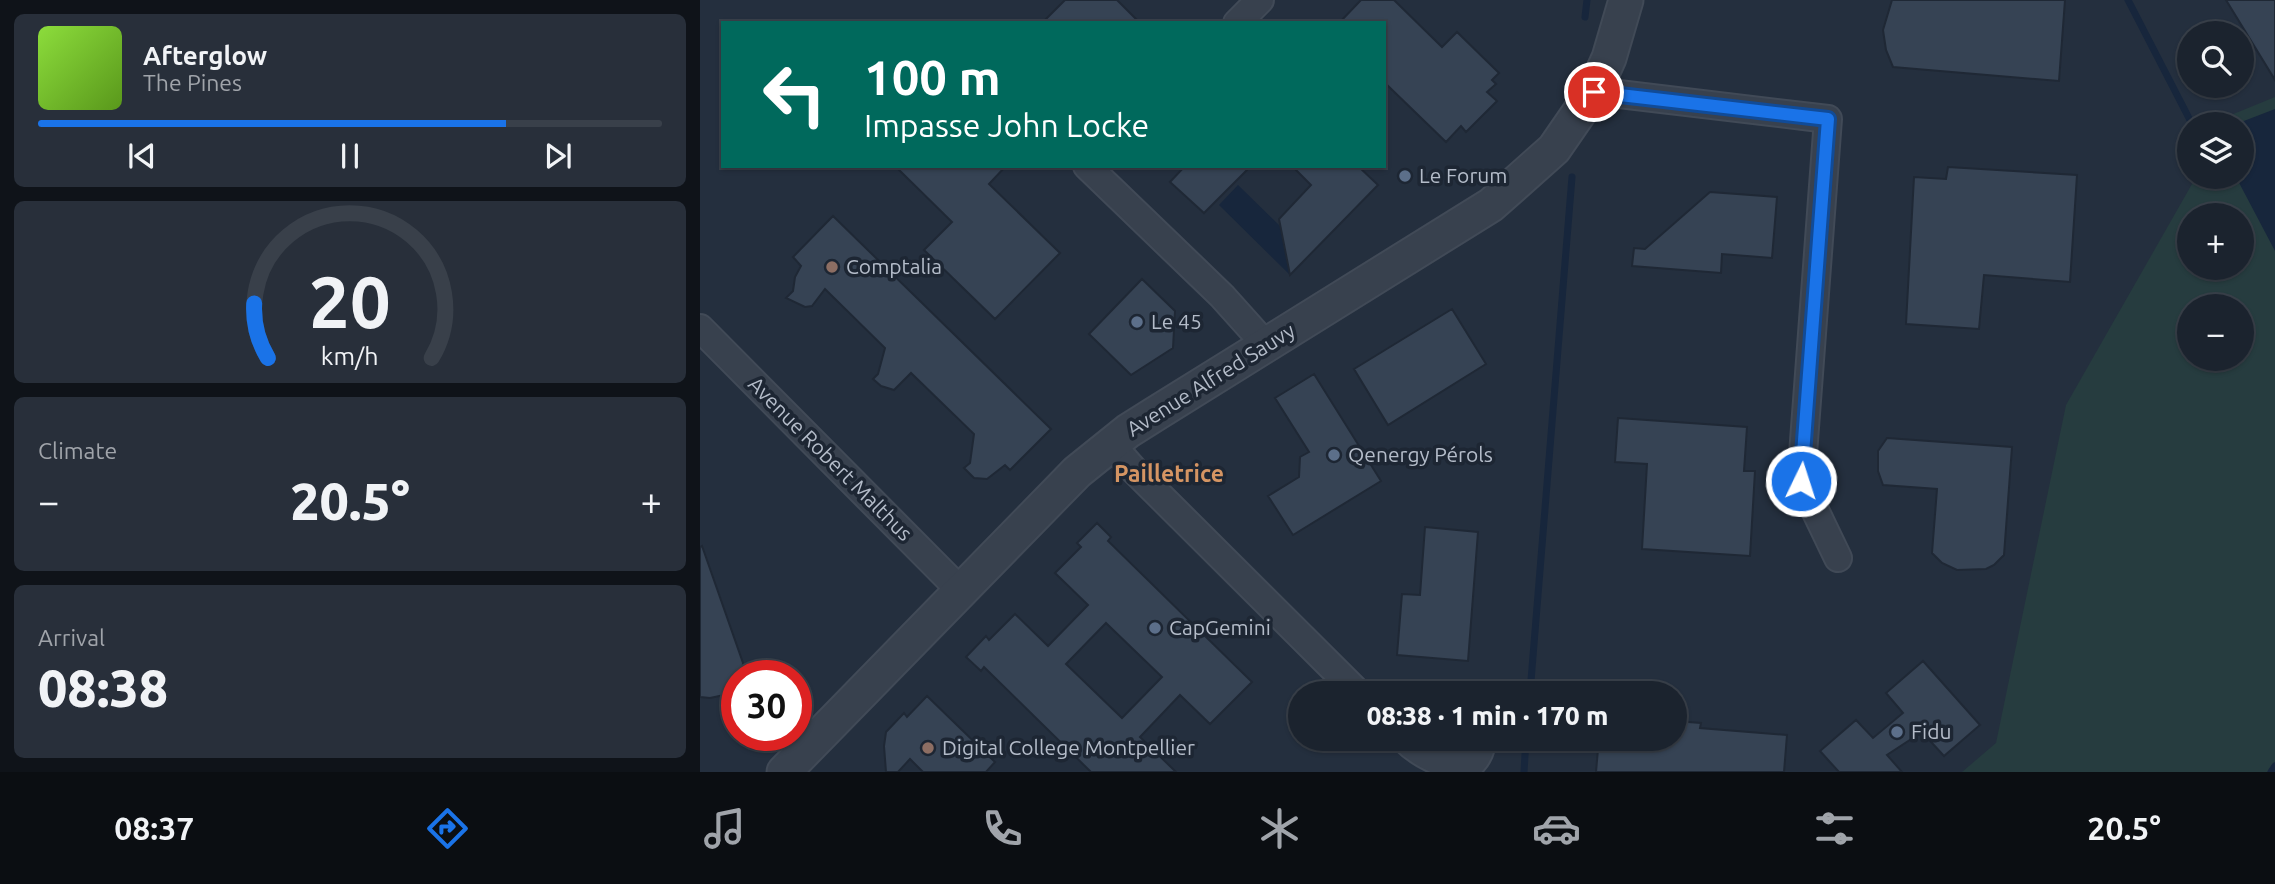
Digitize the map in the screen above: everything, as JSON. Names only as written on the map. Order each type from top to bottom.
[{"type":"street","points":[[1239,21],[1260,0]]},
{"type":"street","name":"Avenue Alfred Sauvy","points":[[784,772],[1077,472],[1111,444],[1146,419],[1491,205],[1554,149],[1594,92],[1609,58],[1626,0]]},
{"type":"street","points":[[1594,92],[1828,119],[1801,481],[1838,558]]},
{"type":"street","points":[[1092,168],[1222,296],[1266,345]]},
{"type":"street","name":"Avenue Robert Malthus","points":[[700,328],[960,590]]},
{"type":"street","points":[[1111,444],[1346,681]]},
{"type":"street","points":[[1417,751],[1434,766],[1451,772],[1468,767],[1480,751]]},
{"type":"green space","points":[[2275,97],[2275,762],[2270,772],[1962,772],[1996,743],[2066,405],[2177,210],[2177,280],[2254,280],[2254,203],[2181,203],[2189,189],[2254,189],[2254,112],[2238,112]]},
{"type":"water","points":[[2275,109],[2275,251],[2254,211],[2254,203],[2250,203],[2242,189],[2254,189],[2254,117]]},
{"type":"water","points":[[1238,185],[1280,226],[1290,275],[1219,205]]},
{"type":"building","points":[[1065,0],[1117,0],[1138,21],[1044,21]]},
{"type":"building","points":[[1361,0],[1394,0],[1442,47],[1457,32],[1499,73],[1492,80],[1496,84],[1487,92],[1497,101],[1466,132],[1461,126],[1446,142],[1386,84],[1386,21],[1341,21]]},
{"type":"building","points":[[1892,0],[2065,0],[2059,81],[1893,67],[1886,50],[1883,30]]},
{"type":"building","points":[[2226,0],[2275,0],[2275,80],[2254,46],[2254,21],[2239,21]]},
{"type":"building","points":[[1948,167],[2077,175],[2070,282],[1984,275],[1979,329],[1906,324],[1914,177],[1946,179]]},
{"type":"building","points":[[897,168],[1004,168],[989,184],[1060,253],[995,319],[924,250],[952,222]]},
{"type":"building","points":[[1183,168],[1249,168],[1204,213],[1170,182]]},
{"type":"building","points":[[1294,168],[1360,168],[1378,185],[1290,275],[1279,219],[1311,185]]},
{"type":"building","points":[[1710,192],[1777,197],[1772,258],[1722,254],[1721,273],[1632,266],[1634,248],[1645,249]]},
{"type":"building","points":[[833,216],[1051,429],[1010,470],[1005,465],[987,479],[974,478],[964,468],[970,463],[974,434],[911,373],[894,390],[881,386],[873,379],[878,374],[885,348],[825,289],[812,306],[805,307],[786,298],[793,291],[795,277],[801,266],[793,257]]},
{"type":"building","name":"Le 45","points":[[1142,279],[1175,311],[1173,348],[1131,375],[1089,334]]},
{"type":"building","points":[[1452,309],[1486,364],[1388,425],[1354,369]]},
{"type":"building","name":"Qenergy Pérols","points":[[1314,374],[1381,481],[1293,535],[1268,496],[1299,477],[1300,457],[1309,452],[1275,398]]},
{"type":"building","points":[[1618,418],[1747,427],[1744,471],[1755,471],[1750,556],[1642,549],[1647,464],[1615,462]]},
{"type":"building","points":[[1887,438],[2012,447],[2004,555],[1994,565],[1986,569],[1957,570],[1942,563],[1932,553],[1937,489],[1883,485],[1878,471],[1878,451]]},
{"type":"building","points":[[1097,523],[1111,537],[1108,541],[1252,682],[1210,724],[1180,695],[1140,737],[1176,772],[1091,772],[984,667],[981,671],[966,657],[986,636],[989,640],[1015,614],[1048,646],[1088,605],[1055,573],[1081,547],[1077,543]],"holes":[[[1106,623],[1162,677],[1122,718],[1066,664]]]},
{"type":"building","points":[[1425,527],[1478,532],[1468,661],[1397,655],[1402,594],[1420,595]]},
{"type":"building","points":[[702,546],[742,660],[721,660],[721,696],[710,698],[700,697]]},
{"type":"building","points":[[1923,661],[1980,725],[1944,756],[1922,732],[1887,755],[1902,772],[1839,772],[1820,751],[1856,720],[1873,738],[1903,713],[1886,693]]},
{"type":"building","points":[[927,696],[995,762],[986,772],[923,772],[910,759],[898,772],[886,772],[886,732],[904,713],[907,717]]},
{"type":"building","points":[[1687,722],[1701,723],[1700,728],[1787,735],[1784,772],[1596,772],[1598,751],[1687,751]]},
{"type":"waterway","points":[[1585,17],[1587,0]]},
{"type":"waterway","points":[[2128,0],[2186,112]]},
{"type":"waterway","points":[[1531,681],[1572,177]]},
{"type":"waterway","points":[[1524,772],[1525,751]]},
{"type":"waterway","points":[[2271,772],[2275,766]]},
{"type":"place","name":"Le Forum","points":[[1405,176]]},
{"type":"place","name":"Comptalia","points":[[832,267]]},
{"type":"place","name":"Le 45","points":[[1137,322]]},
{"type":"place","name":"Qenergy Pérols","points":[[1334,455]]},
{"type":"place","name":"CapGemini","points":[[1155,628]]},
{"type":"place","name":"Fidu","points":[[1897,732]]},
{"type":"place","name":"Digital College Montpellier","points":[[928,748]]},
{"type":"district","name":"Pailletrice","points":[[1169,474]]},
{"type":"route","points":[[1594,92],[1828,119],[1801,481]]}]
